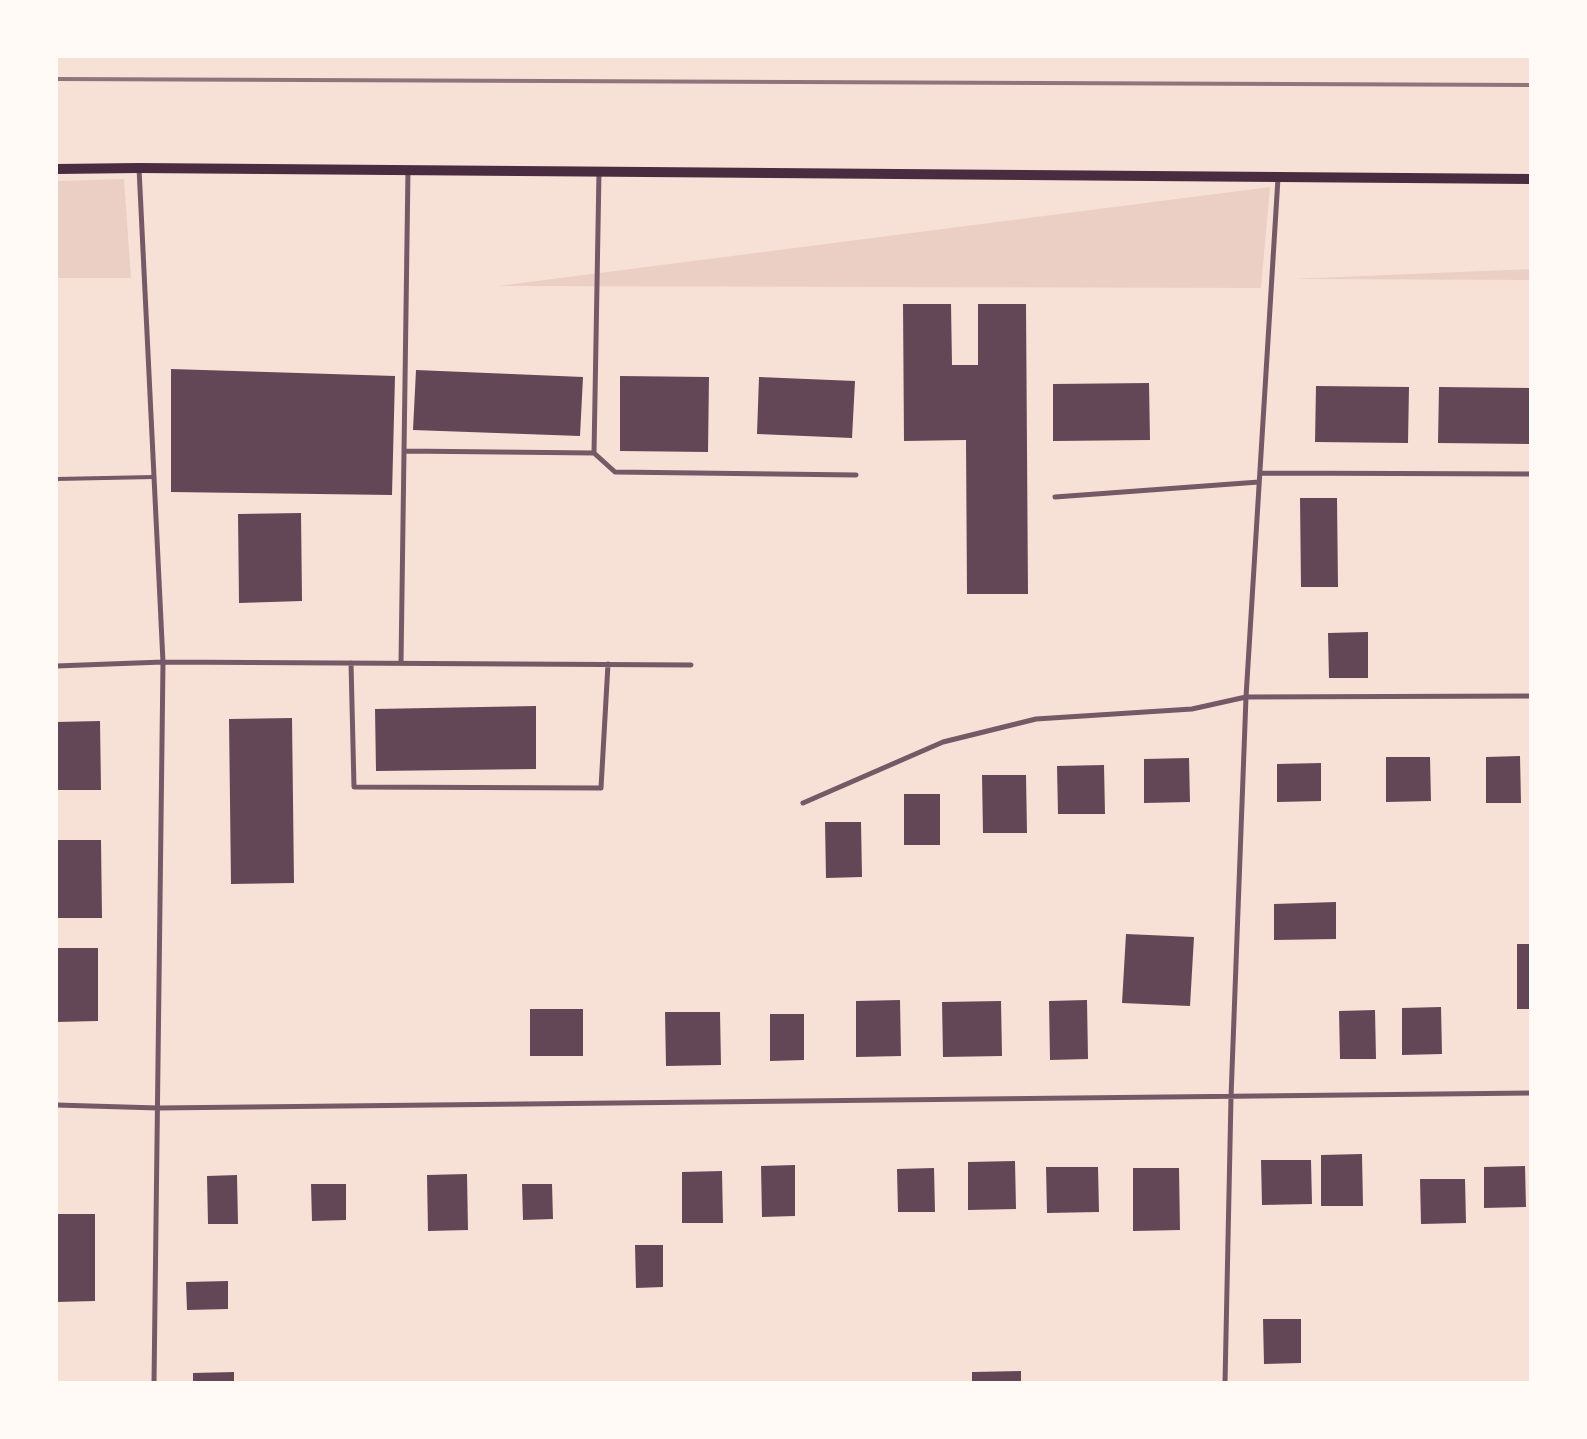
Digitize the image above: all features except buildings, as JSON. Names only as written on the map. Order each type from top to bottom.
[{"type":"main road","points":[[56,168],[1531,179]]},
{"type":"street","points":[[139,168],[163,662],[154,1383]]},
{"type":"street","points":[[401,663],[408,170]]},
{"type":"street","points":[[594,453],[599,172]]},
{"type":"street","points":[[1225,1383],[1231,1097],[1246,697],[1278,178]]},
{"type":"street","points":[[404,451],[594,453],[615,472],[856,475]]},
{"type":"street","points":[[1260,473],[1531,474]]},
{"type":"street","points":[[1055,497],[1259,482]]},
{"type":"street","points":[[56,666],[163,662],[691,664]]},
{"type":"street","points":[[351,663],[354,787],[601,788],[608,664]]},
{"type":"street","points":[[803,803],[943,742],[1036,719],[1192,709],[1246,697],[1531,696]]},
{"type":"street","points":[[56,1105],[158,1108],[1531,1093]]},
{"type":"lane","points":[[56,479],[154,477]]},
{"type":"shaded area","points":[[124,179],[131,278],[56,278],[56,181]]},
{"type":"shaded area","points":[[1270,187],[1261,288],[498,286]]},
{"type":"shaded area","points":[[1531,269],[1531,280],[1291,279]]},
{"type":"railway","points":[[56,79],[1531,85]]}]
